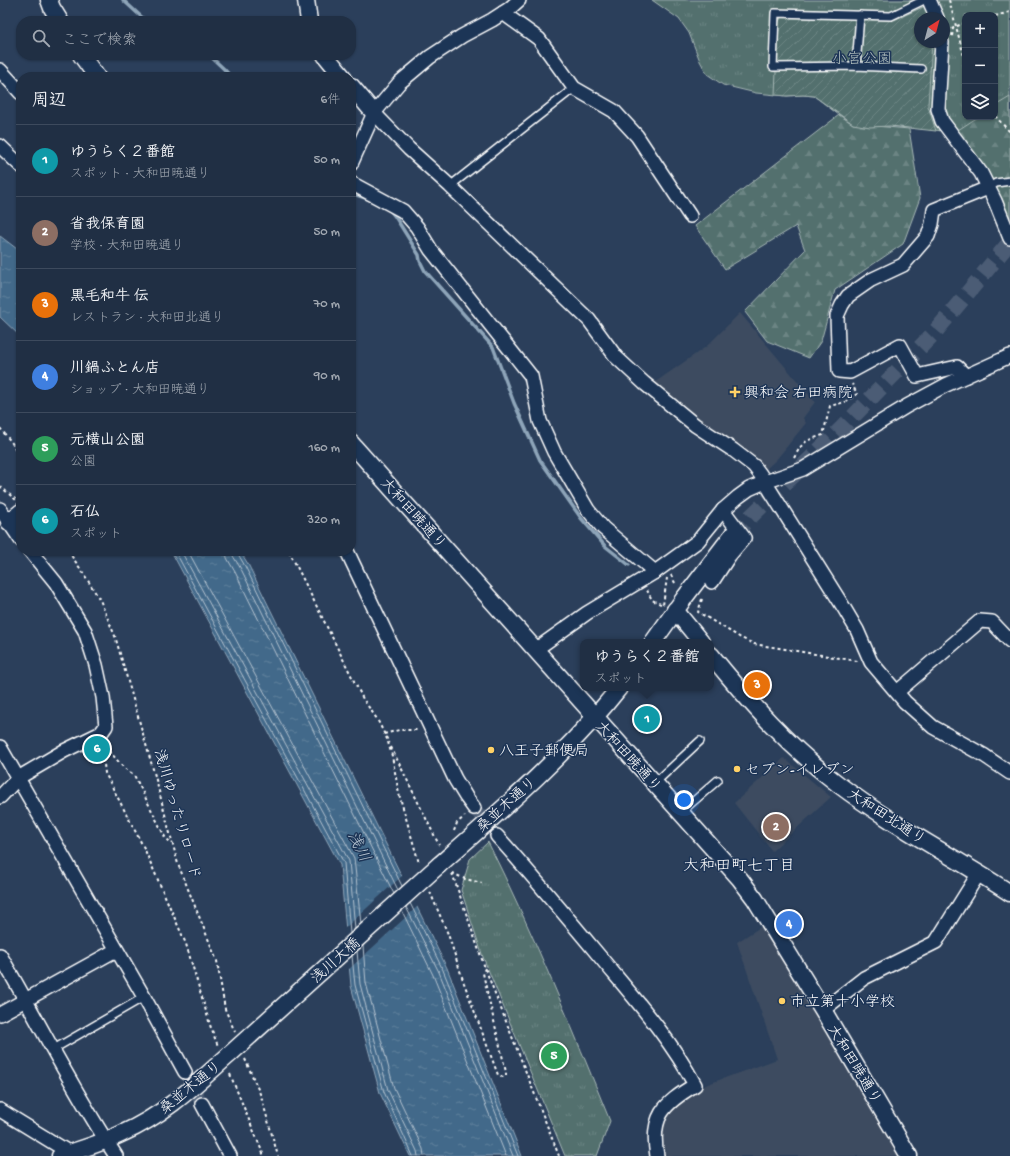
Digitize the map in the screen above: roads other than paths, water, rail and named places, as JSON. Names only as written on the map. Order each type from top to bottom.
[{"type":"street","points":[[49,0],[57,16]]},
{"type":"street","points":[[306,0],[308,16]]},
{"type":"street","points":[[356,153],[374,113],[399,83],[430,57],[505,7],[519,0]]},
{"type":"street","points":[[929,0],[934,12]]},
{"type":"street","points":[[505,7],[539,39],[574,88],[614,111],[637,136],[690,216]]},
{"type":"street","points":[[946,48],[938,109],[942,121],[980,173],[1010,238]]},
{"type":"street","points":[[85,60],[93,72]]},
{"type":"street","points":[[329,60],[339,72]]},
{"type":"street","points":[[0,70],[16,88]]},
{"type":"street","points":[[356,92],[374,113],[410,149],[589,320],[616,357],[644,383],[695,425],[754,466],[857,630],[871,662],[905,702],[933,727],[985,756],[1010,773]]},
{"type":"street","points":[[0,146],[16,161]]},
{"type":"street","points":[[356,187],[403,211],[417,227],[431,250],[531,376],[540,421],[554,452],[588,510],[603,528],[655,572]]},
{"type":"street","points":[[966,376],[957,367],[917,376],[900,345],[850,372],[839,371],[837,316],[848,296],[871,280],[903,265],[928,236],[934,210],[988,188]]},
{"type":"street","points":[[535,650],[587,613],[655,572],[698,541],[723,510],[749,489],[803,469],[907,406],[966,376],[1010,356]]},
{"type":"street","name":"大和田暁通り","points":[[356,449],[680,813],[740,878],[823,1010],[909,1156]]},
{"type":"street","points":[[712,582],[729,556],[744,538],[723,510]]},
{"type":"street","points":[[11,515],[16,528]]},
{"type":"street","points":[[655,639],[733,534]]},
{"type":"street","points":[[0,797],[18,778],[64,751],[104,731],[106,726],[105,711],[94,656],[88,639],[79,619],[60,589],[34,556]]},
{"type":"street","points":[[349,556],[471,811]]},
{"type":"street","points":[[676,610],[699,639]]},
{"type":"street","points":[[897,692],[980,621],[992,622],[1010,641]]},
{"type":"street","name":"大和田北通り","points":[[714,659],[742,694],[770,724],[796,749],[838,784],[882,814],[1010,893]]},
{"type":"street","name":"桑並木通り","points":[[445,869],[556,759],[595,717],[617,691]]},
{"type":"street","points":[[0,747],[144,997],[185,1072]]},
{"type":"street","points":[[497,836],[526,868],[658,1025],[695,1085],[669,1102],[663,1111],[658,1121],[655,1137],[657,1156]]},
{"type":"street","name":"浅川大橋","points":[[231,1053],[445,869]]},
{"type":"street","points":[[823,1010],[864,978],[936,942],[979,873]]},
{"type":"street","points":[[0,1014],[116,950]]},
{"type":"street","points":[[0,955],[52,1050],[116,1156]]},
{"type":"street","name":"桑並木通り","points":[[65,1154],[123,1134],[140,1125],[170,1106],[231,1053]]},
{"type":"street","points":[[202,1104],[230,1156]]},
{"type":"street","points":[[0,1110],[65,1154]]},
{"type":"lane","points":[[921,69],[856,66],[773,67],[775,13],[891,16],[924,0]]},
{"type":"lane","points":[[856,66],[860,15]]},
{"type":"lane","points":[[450,186],[574,88]]},
{"type":"lane","points":[[988,188],[996,183],[1010,181]]},
{"type":"lane","points":[[654,783],[700,741]]},
{"type":"lane","points":[[680,813],[718,780]]},
{"type":"lane","points":[[52,1050],[144,997]]},
{"type":"water","points":[[0,236],[16,248],[16,332],[0,317]]},
{"type":"water","name":"浅川","points":[[174,556],[243,556],[248,564],[447,968],[522,1156],[410,1156],[380,1093],[351,986],[340,865]]},
{"type":"waterway","points":[[123,0],[141,16]]},
{"type":"waterway","points":[[214,60],[227,72]]},
{"type":"waterway","points":[[356,195],[371,200]]},
{"type":"waterway","points":[[389,209],[419,255],[425,271],[493,347],[514,403],[540,460],[581,518],[605,546],[629,565]]},
{"type":"tunnel","points":[[733,534],[841,429],[935,332],[1010,242]]},
{"type":"tunnel","points":[[474,808],[497,836]]},
{"type":"tunnel","points":[[185,1072],[202,1104]]},
{"type":"place","name":"興和会 右田病院","points":[[735,392]]},
{"type":"place","name":"黒毛和牛 伝","points":[[757,685]]},
{"type":"place","name":"ゆうらく２番館","points":[[647,719]]},
{"type":"place","name":"石仏","points":[[97,749]]},
{"type":"place","name":"八王子郵便局","points":[[491,750]]},
{"type":"place","name":"セブン-イレブン","points":[[737,769]]},
{"type":"place","name":"省我保育園","points":[[776,827]]},
{"type":"place","name":"川鍋ふとん店","points":[[789,924]]},
{"type":"place","name":"市立第十小学校","points":[[782,1001]]},
{"type":"place","name":"元横山公園","points":[[554,1056]]},
{"type":"district","name":"大和田町七丁目","points":[[739,864]]},
{"type":"park label","name":"小宮公園","points":[[862,58]]}]
